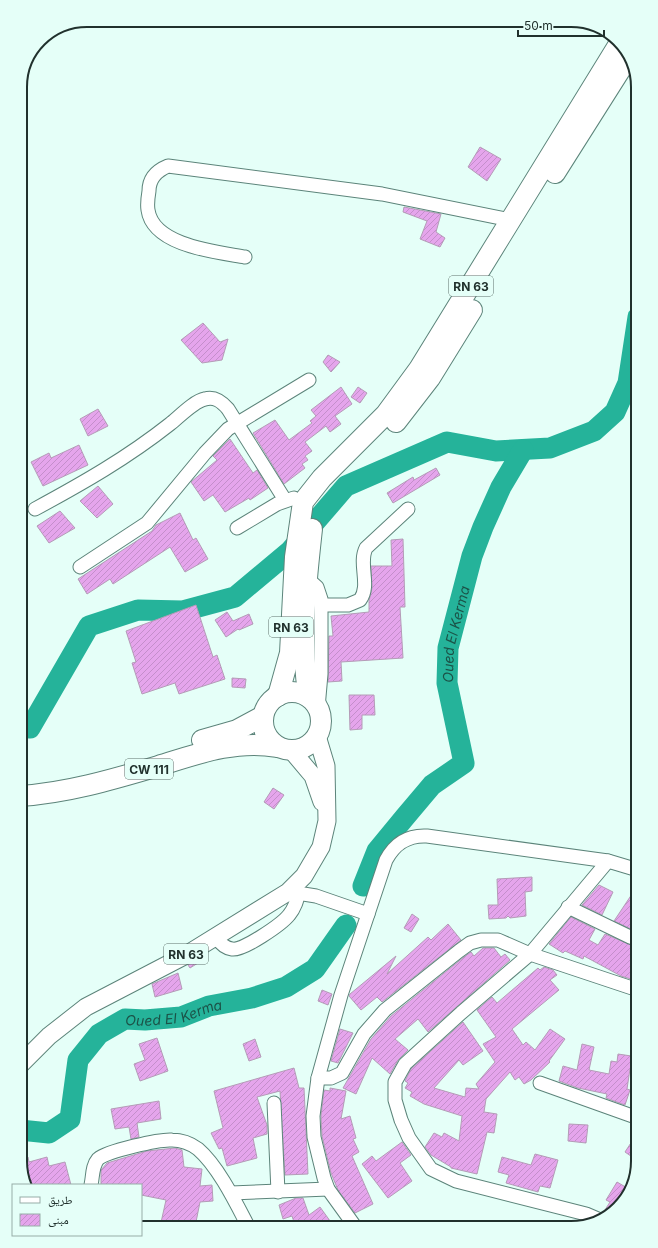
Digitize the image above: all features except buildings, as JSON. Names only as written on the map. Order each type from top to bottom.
[{"type":"highway","name":"RN 63","points":[[278,696],[288,664],[302,557],[301,506],[322,478],[374,427],[397,401],[420,369],[616,48]]},
{"type":"highway","name":"RN 63","points":[[301,506],[316,506],[325,492],[396,422],[430,378],[524,220],[625,62]]},
{"type":"highway","name":"RN 63","points":[[302,557],[308,579],[304,648],[313,702]]},
{"type":"highway","points":[[293,692],[313,702],[321,722],[317,736],[307,747],[284,749],[266,736],[263,728],[263,716],[267,706],[278,696],[293,692]]},
{"type":"highway","name":"CW 111","points":[[27,782],[66,777],[168,750],[237,730],[263,716]]},
{"type":"highway","name":"CW 111","points":[[27,795],[44,794],[83,786],[220,748],[252,744],[284,749]]},
{"type":"main road","points":[[317,736],[326,766],[327,821]]},
{"type":"main road","points":[[284,749],[313,776],[317,784],[327,821]]},
{"type":"main road","name":"RN 63","points":[[27,1058],[49,1036],[86,1007],[159,970],[215,936],[293,892],[314,860],[320,847],[327,821]]},
{"type":"street","points":[[245,257],[194,248],[166,235],[158,229],[148,210],[149,185],[155,174],[168,166],[382,194],[510,220]]},
{"type":"street","points":[[80,567],[147,523],[219,436],[237,423],[309,380]]},
{"type":"street","points":[[35,508],[108,469],[142,446],[198,401],[204,398],[218,400],[224,404],[301,506],[237,528]]},
{"type":"street","points":[[321,605],[348,605],[360,600],[364,588],[363,556],[366,548],[408,509]]},
{"type":"street","points":[[308,579],[318,589],[321,605],[321,674],[313,702]]},
{"type":"street","points":[[351,1221],[328,1188],[314,1137],[313,1116],[318,1078],[341,995],[388,856],[396,846],[410,837],[435,837],[608,861],[631,868]]},
{"type":"street","points":[[592,1217],[456,1181],[442,1176],[430,1169],[409,1138],[401,1120],[395,1100],[395,1082],[406,1064],[461,1013],[530,954],[608,861]]},
{"type":"street","points":[[293,892],[368,914]]},
{"type":"street","points":[[215,936],[225,947],[232,949],[245,947],[286,919],[296,903],[293,892]]},
{"type":"street","points":[[568,907],[631,938]]},
{"type":"street","points":[[318,1078],[331,1078],[342,1073],[364,1034],[385,1010],[470,943],[481,940],[498,940],[530,954],[631,986]]},
{"type":"street","points":[[540,1083],[631,1116]]},
{"type":"street","points":[[274,1103],[278,1192]]},
{"type":"street","points":[[91,1184],[94,1166],[103,1156],[158,1141],[172,1140],[185,1142],[199,1150],[231,1193],[245,1221]]},
{"type":"street","points":[[231,1193],[278,1192],[328,1188]]},
{"type":"waterway","points":[[27,728],[30,728],[89,626],[138,610],[183,611],[235,597],[290,551],[346,486],[447,442],[496,451],[550,448],[594,431],[615,412],[628,383],[631,363]]},
{"type":"waterway","name":"Oued El Kerma","points":[[363,886],[377,851],[432,785],[464,763],[447,683],[448,648],[472,556],[501,487],[523,450]]},
{"type":"waterway","name":"Oued El Kerma","points":[[27,1131],[49,1133],[70,1119],[78,1060],[99,1034],[125,1019],[145,1020],[181,1017],[209,1006],[252,998],[286,987],[315,969],[346,925]]}]
